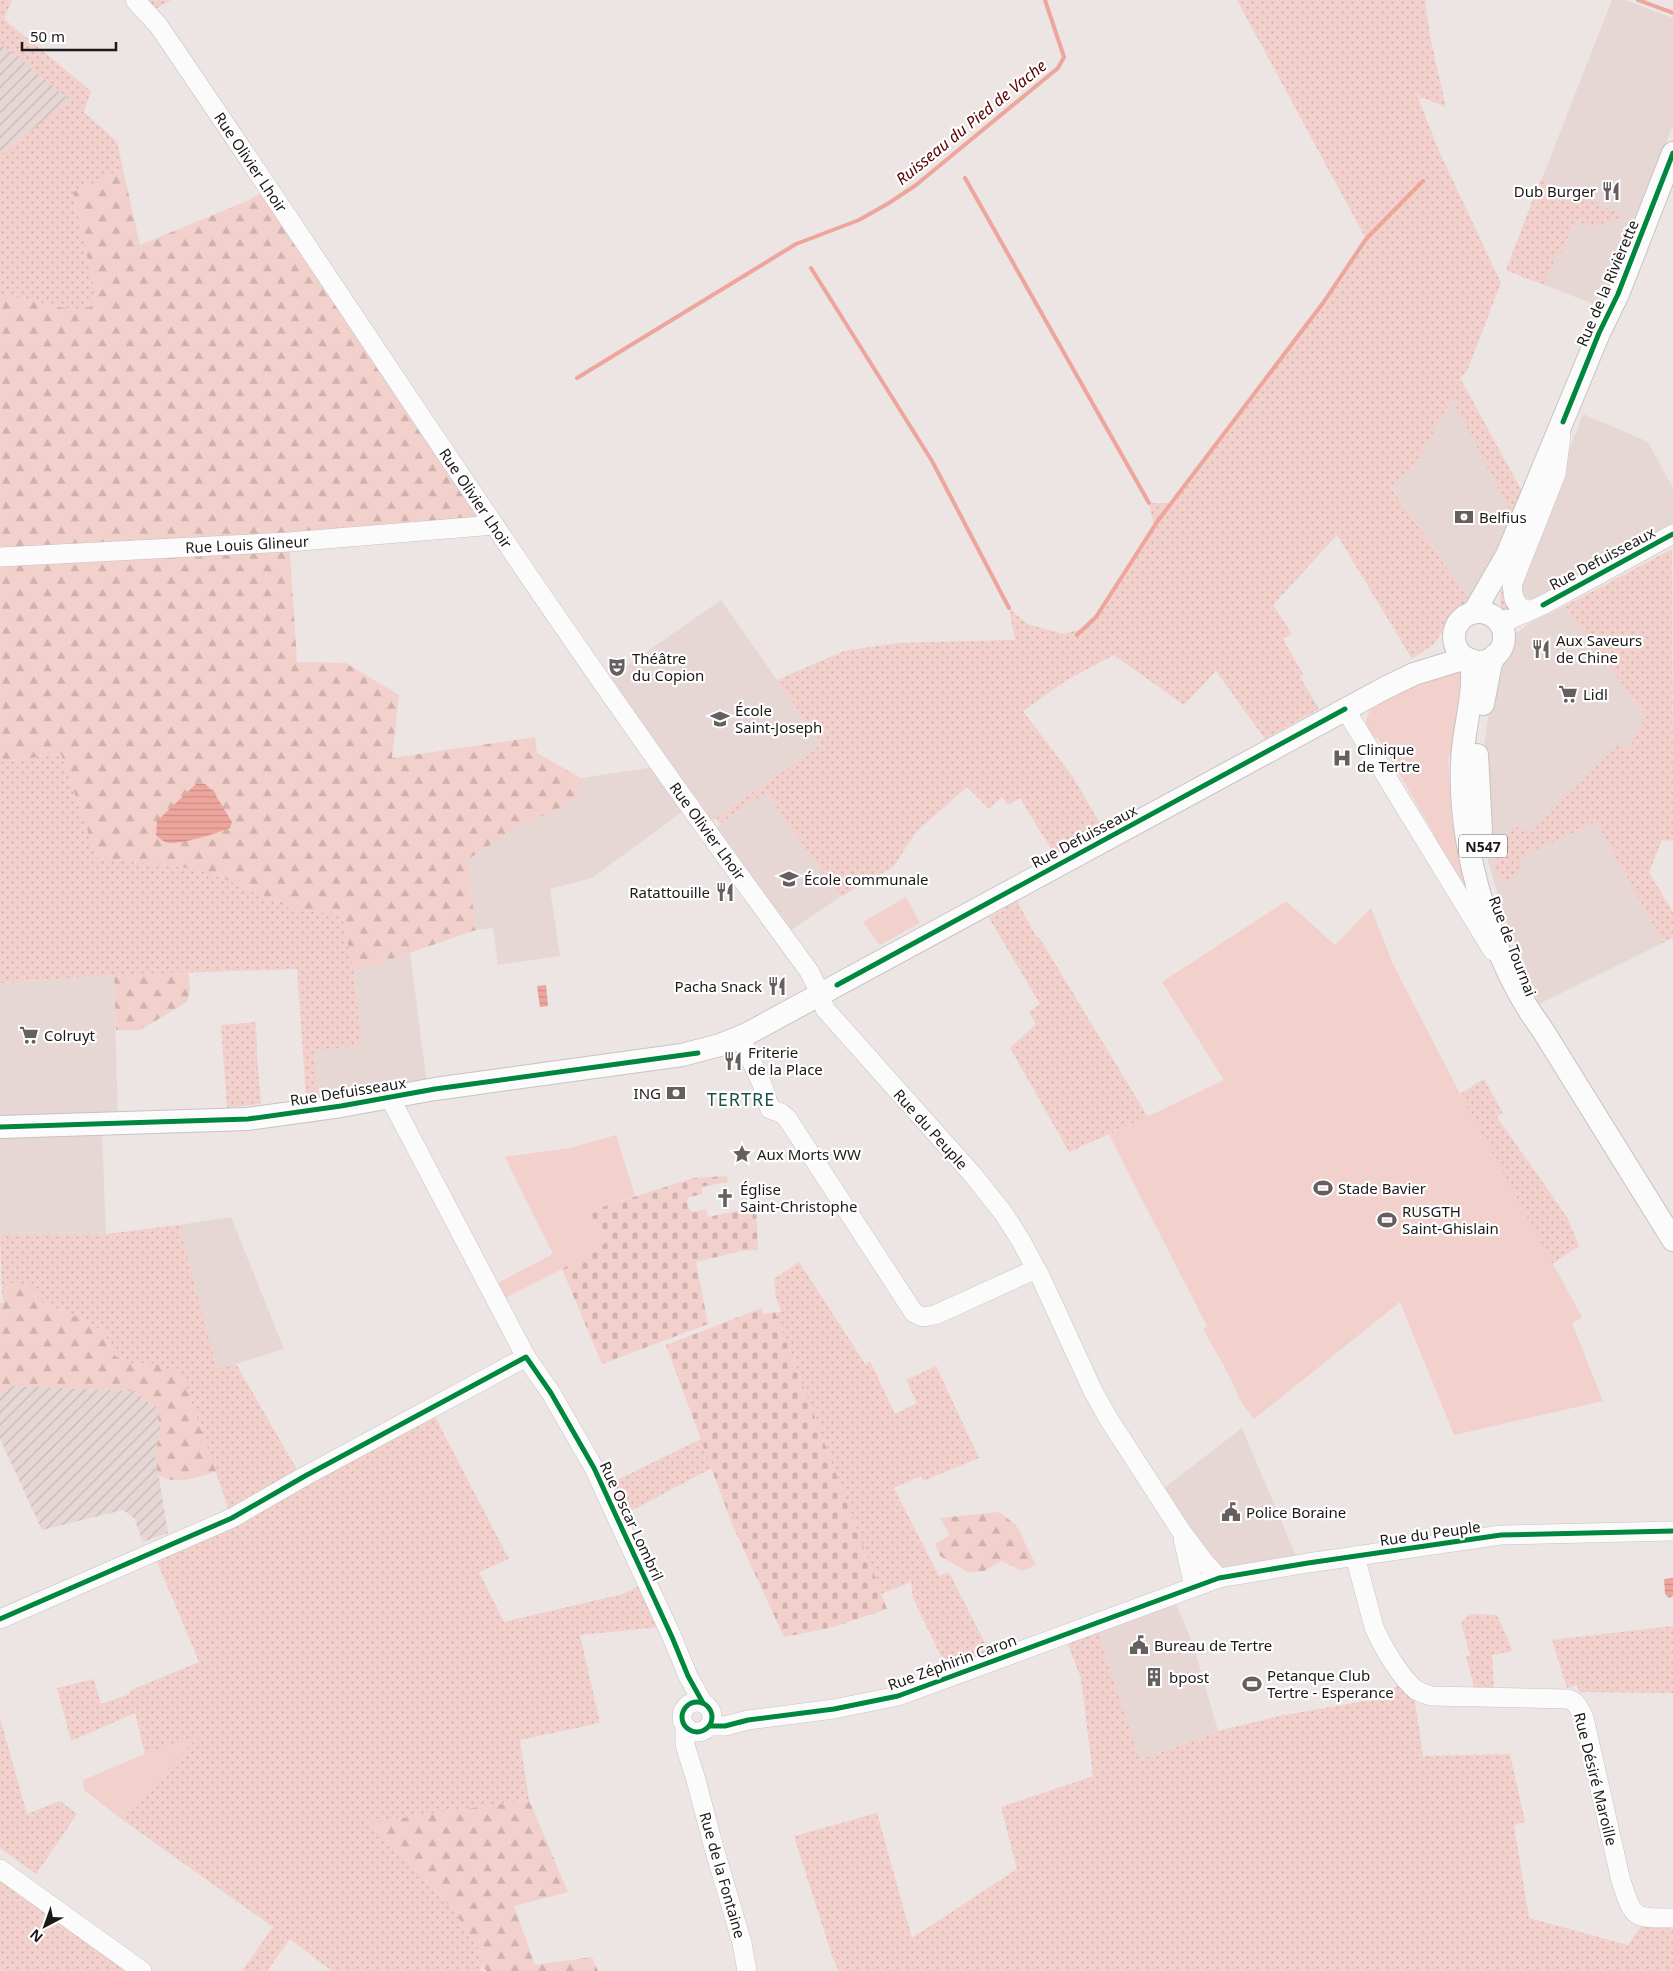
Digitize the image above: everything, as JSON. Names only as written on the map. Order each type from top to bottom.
[{"type":"main road","name":"Rue de la Rivièrette","points":[[1493,628],[1494,603],[1499,572],[1599,332],[1618,294],[1673,153]]},
{"type":"main road","name":"Rue Defuisseaux","points":[[0,1126],[241,1120],[390,1098],[435,1089],[698,1052],[740,1037],[820,995],[1345,709],[1414,674],[1437,657],[1448,644],[1462,619],[1493,628],[1484,661],[1468,659],[1414,674]]},
{"type":"main road","name":"Rue de Tournai","points":[[1493,628],[1478,734],[1477,764],[1482,838],[1487,870],[1501,922],[1520,972],[1539,1010],[1542,1029]]},
{"type":"main road","points":[[1454,631],[1455,646],[1468,659]]},
{"type":"main road","name":"Rue de Tournai","points":[[1468,659],[1473,686],[1462,764],[1466,835],[1479,891],[1496,944],[1508,974],[1530,1012],[1673,1240]]},
{"type":"street","name":"Rue Olivier Lhoir","points":[[135,0],[158,25],[494,525],[649,750],[809,972],[820,995]]},
{"type":"street","points":[[1536,608],[1522,609],[1514,599],[1512,585],[1556,474],[1563,422]]},
{"type":"street","name":"Rue Louis Glineur","points":[[0,557],[289,542],[494,525]]},
{"type":"street","name":"Rue Defuisseaux","points":[[1493,628],[1514,626],[1536,608],[1673,534]]},
{"type":"street","name":"Rue de Tournai","points":[[1345,709],[1475,924],[1508,974]]},
{"type":"street","name":"Rue du Peuple","points":[[820,995],[822,1005],[829,1015],[973,1175],[1004,1214],[1036,1269],[1093,1391],[1108,1418],[1181,1531],[1219,1578]]},
{"type":"street","points":[[740,1037],[765,1091],[770,1109],[781,1113],[787,1118],[914,1313],[918,1316],[926,1317],[935,1315],[1036,1269]]},
{"type":"street","name":"Rue Oscar Lombril","points":[[390,1098],[526,1357],[551,1393],[594,1468],[672,1637],[699,1718]]},
{"type":"street","points":[[0,1619],[232,1518],[305,1476],[526,1357]]},
{"type":"street","name":"Rue du Peuple","points":[[1181,1531],[1194,1586],[1219,1578],[1501,1535],[1673,1530]]},
{"type":"street","name":"Rue Désiré Maroille","points":[[1355,1556],[1374,1627],[1379,1638],[1402,1673],[1418,1691],[1431,1696],[1568,1699],[1578,1706],[1584,1718],[1621,1881],[1632,1912],[1638,1916],[1673,1918]]},
{"type":"street","name":"Rue Zéphirin Caron","points":[[699,1718],[725,1726],[748,1720],[834,1709],[898,1696],[1194,1586]]},
{"type":"street","name":"Rue de la Fontaine","points":[[699,1718],[696,1780],[742,1943],[747,1971]]},
{"type":"street","points":[[0,1869],[142,1971]]},
{"type":"shaded area","points":[[1612,0],[1625,0],[1673,18],[1673,126],[1634,219],[1601,307],[1506,270]]},
{"type":"shaded area","points":[[0,43],[71,100],[0,155]]},
{"type":"shaded area","points":[[1452,398],[1513,517],[1472,604],[1391,486],[1415,464]]},
{"type":"shaded area","points":[[1583,414],[1648,442],[1673,488],[1673,527],[1533,600],[1527,598],[1522,593],[1521,586],[1534,543]]},
{"type":"shaded area","name":"École Saint-Joseph","points":[[721,600],[822,744],[710,822],[608,679]]},
{"type":"shaded area","points":[[1565,606],[1647,716],[1594,817],[1663,943],[1539,1004],[1504,916],[1488,861],[1481,769],[1493,681],[1511,638],[1528,624]]},
{"type":"shaded area","points":[[653,764],[686,809],[592,878],[550,889],[560,956],[498,965],[493,928],[476,930],[467,860],[519,826],[557,810],[578,794],[581,778],[647,768]]},
{"type":"shaded area","points":[[196,784],[205,784],[213,791],[232,822],[230,828],[184,842],[166,842],[156,835],[157,821]]},
{"type":"shaded area","name":"École communale","points":[[766,791],[840,897],[787,933],[715,828]]},
{"type":"shaded area","points":[[410,953],[427,1084],[317,1102],[314,1051],[362,1045],[354,972]]},
{"type":"shaded area","points":[[114,975],[118,1118],[0,1121],[0,983]]},
{"type":"shaded area","points":[[546,985],[548,1006],[540,1007],[537,986]]},
{"type":"shaded area","points":[[102,1134],[106,1234],[0,1234],[0,1137]]},
{"type":"shaded area","points":[[231,1217],[284,1349],[217,1370],[179,1225]]},
{"type":"shaded area","points":[[13,1386],[134,1391],[156,1407],[161,1430],[155,1453],[168,1533],[143,1542],[134,1518],[123,1510],[42,1530],[0,1439],[0,1393]]},
{"type":"shaded area","points":[[1242,1428],[1298,1561],[1222,1575],[1159,1492]]},
{"type":"shaded area","points":[[1673,1578],[1673,1596],[1669,1598],[1665,1594],[1664,1579]]},
{"type":"shaded area","points":[[1174,1599],[1193,1644],[1218,1731],[1139,1760],[1097,1629]]},
{"type":"green space","points":[[0,0],[12,0],[4,19],[91,91],[84,112],[117,142],[123,169],[73,192],[96,296],[90,307],[75,310],[0,294],[0,155],[70,100],[0,43]]},
{"type":"green space","points":[[144,0],[171,0],[152,11]]},
{"type":"green space","points":[[1237,0],[1425,0],[1430,36],[1446,107],[1423,98],[1421,99],[1416,92],[1439,151],[1501,283],[1467,371],[1460,378],[1523,493],[1513,517],[1452,399],[1415,464],[1391,487],[1472,604],[1449,621],[1434,644],[1412,659],[1337,535],[1273,605],[1292,634],[1283,639],[1303,674],[1300,677],[1319,709],[1265,739],[1216,671],[1184,705],[1114,655],[1067,680],[1023,711],[1073,777],[1102,827],[1054,854],[1020,798],[1008,805],[1002,797],[989,809],[967,787],[917,831],[893,867],[840,897],[766,792],[720,824],[716,818],[822,744],[777,680],[844,651],[897,643],[1015,640],[1009,608],[1027,624],[1064,634],[1087,627],[1096,617],[1154,527],[1149,503],[1171,503],[1323,303],[1366,239]]},
{"type":"green space","points":[[123,169],[140,245],[247,201],[261,193],[481,522],[289,539],[297,662],[346,663],[399,695],[392,758],[535,737],[537,753],[581,778],[578,794],[557,810],[519,826],[467,860],[476,930],[354,972],[342,914],[294,910],[205,870],[97,858],[61,754],[0,762],[0,294],[74,310],[90,307],[96,296],[73,192]]},
{"type":"green space","points":[[1540,181],[1627,216],[1592,227],[1575,220],[1561,255],[1557,254],[1544,285],[1506,270]]},
{"type":"green space","points":[[1672,549],[1673,841],[1662,840],[1649,872],[1673,913],[1673,938],[1663,943],[1594,818],[1592,824],[1519,858],[1523,867],[1508,883],[1499,878],[1495,870],[1494,860],[1497,850],[1514,826],[1532,832],[1561,800],[1617,745],[1628,751],[1646,716],[1565,606]]},
{"type":"green space","points":[[1503,586],[1514,611],[1503,613],[1500,600]]},
{"type":"green space","points":[[1441,669],[1456,671],[1463,676],[1463,724],[1448,759],[1452,822],[1461,844],[1470,893],[1465,895],[1428,833],[1435,835],[1378,738],[1370,738],[1366,724],[1371,710]]},
{"type":"green space","points":[[61,754],[97,858],[205,870],[294,910],[342,914],[354,972],[362,1045],[315,1051],[317,1095],[306,1096],[297,969],[114,975],[0,983],[0,762]]},
{"type":"green space","points":[[906,897],[920,923],[880,945],[863,922]]},
{"type":"green space","points":[[1017,901],[1037,938],[1039,937],[1148,1117],[1069,1152],[1010,1048],[1036,1024],[1029,1012],[1040,1004],[989,918]]},
{"type":"green space","name":"Stade Bavier","points":[[1286,901],[1335,945],[1371,908],[1393,964],[1459,1092],[1582,1317],[1572,1323],[1603,1401],[1454,1435],[1400,1302],[1254,1419],[1241,1402],[1230,1377],[1203,1329],[1207,1326],[1109,1135],[1224,1080],[1162,982]]},
{"type":"green space","points":[[188,972],[190,989],[187,1002],[140,1030],[116,1030],[114,975]]},
{"type":"green space","points":[[256,1022],[261,1104],[227,1108],[221,1025]]},
{"type":"green space","points":[[1484,1079],[1503,1113],[1497,1117],[1567,1217],[1579,1246],[1552,1264],[1460,1094]]},
{"type":"green space","points":[[616,1135],[635,1196],[589,1211],[605,1243],[562,1269],[505,1298],[496,1284],[553,1254],[505,1157],[570,1148]]},
{"type":"green space","points":[[727,1176],[728,1182],[701,1187],[703,1194],[689,1197],[687,1202],[688,1208],[693,1212],[706,1209],[708,1217],[756,1207],[758,1250],[741,1251],[696,1262],[708,1324],[602,1364],[562,1269],[605,1243],[589,1211],[694,1178]]},
{"type":"green space","points":[[179,1225],[217,1369],[236,1364],[299,1473],[230,1513],[183,1378],[158,1364],[128,1363],[115,1356],[103,1331],[70,1313],[45,1305],[7,1286],[2,1295],[0,1234],[106,1234]]},
{"type":"green space","points":[[799,1262],[866,1365],[870,1361],[895,1414],[917,1403],[906,1380],[936,1366],[979,1458],[923,1481],[921,1476],[894,1488],[939,1576],[949,1572],[990,1653],[947,1669],[913,1598],[911,1582],[881,1594],[775,1312],[781,1312],[776,1297],[774,1279]]},
{"type":"green space","points":[[14,1282],[30,1287],[45,1305],[70,1313],[103,1331],[115,1356],[128,1363],[158,1364],[183,1378],[216,1472],[179,1480],[172,1480],[158,1475],[155,1453],[161,1430],[156,1407],[134,1391],[13,1386],[0,1393],[0,1303],[3,1303],[4,1291]]},
{"type":"green space","points":[[762,1308],[763,1314],[775,1312],[887,1609],[834,1627],[784,1637],[732,1524],[666,1345]]},
{"type":"green space","points":[[432,1411],[509,1559],[479,1572],[504,1622],[623,1594],[639,1586],[659,1627],[580,1635],[600,1723],[520,1740],[529,1800],[366,1823],[378,1829],[454,1911],[484,1957],[480,1971],[332,1971],[290,1939],[267,1971],[242,1971],[273,1927],[120,1818],[198,1737],[145,1754],[135,1713],[71,1741],[57,1688],[94,1679],[101,1704],[130,1694],[129,1691],[199,1662],[155,1557]]},
{"type":"green space","points":[[701,1439],[712,1468],[625,1514],[611,1483]]},
{"type":"green space","points":[[999,1512],[1016,1525],[1036,1565],[1022,1571],[1002,1561],[984,1571],[968,1572],[940,1556],[935,1544],[950,1535],[940,1518]]},
{"type":"green space","points":[[1470,1614],[1497,1615],[1513,1651],[1492,1655],[1494,1692],[1475,1690],[1466,1657],[1470,1655],[1461,1623]]},
{"type":"green space","points":[[1673,1626],[1673,1693],[1579,1692],[1577,1685],[1567,1688],[1552,1640]]},
{"type":"green space","points":[[1097,1629],[1140,1760],[1218,1731],[1279,1716],[1382,1698],[1397,1686],[1414,1695],[1423,1756],[1510,1754],[1525,1822],[1514,1825],[1529,1918],[1628,1945],[1642,1925],[1673,1924],[1673,1971],[839,1971],[833,1959],[794,1836],[877,1813],[912,1938],[1017,1869],[1001,1807],[1093,1776],[1081,1678],[1066,1640]]},
{"type":"green space","points":[[0,1718],[27,1814],[60,1801],[77,1814],[36,1874],[0,1848]]},
{"type":"green space","points":[[199,1736],[120,1818],[84,1790],[83,1780],[145,1754]]},
{"type":"green space","points":[[529,1800],[568,1892],[514,1906],[535,1965],[592,1957],[598,1971],[487,1971],[482,1967],[484,1957],[454,1911],[378,1829],[365,1823]]},
{"type":"green space","points":[[0,1875],[133,1971],[0,1971]]},
{"type":"waterway","name":"Ruisseau du Pied de Vache","points":[[577,378],[796,244],[859,220],[916,185],[1058,68],[1064,57],[1045,0]]},
{"type":"waterway","points":[[1638,0],[1673,13]]},
{"type":"waterway","points":[[965,178],[1149,503]]},
{"type":"waterway","points":[[1077,635],[1096,617],[1157,522],[1323,303],[1366,239],[1423,181]]},
{"type":"waterway","points":[[811,268],[932,461],[1009,608]]},
{"type":"cycle path","points":[[1563,422],[1599,333],[1618,294],[1673,153]]},
{"type":"cycle path","points":[[1543,605],[1673,534]]},
{"type":"cycle path","points":[[837,985],[1345,709]]},
{"type":"cycle path","points":[[0,1127],[248,1119],[341,1106],[435,1089],[698,1053]]},
{"type":"cycle path","points":[[0,1619],[232,1518],[305,1476],[526,1357],[551,1393],[594,1468],[688,1676],[703,1703]]},
{"type":"cycle path","points":[[710,1726],[725,1726],[748,1720],[834,1709],[898,1696],[1219,1578],[1501,1535],[1673,1531]]},
{"type":"cycle path","points":[[697,1702],[708,1706],[712,1717],[708,1728],[697,1732],[686,1728],[682,1717],[686,1706],[697,1702]]},
{"type":"place","name":"Dub Burger","points":[[1611,191]]},
{"type":"place","name":"Belfius","points":[[1464,517]]},
{"type":"place","name":"Aux Saveurs de Chine","points":[[1541,649]]},
{"type":"place","name":"Théâtre du Copion","points":[[617,667]]},
{"type":"place","name":"Lidl","points":[[1568,694]]},
{"type":"place","name":"École Saint-Joseph","points":[[720,719]]},
{"type":"place","name":"Clinique de Tertre","points":[[1342,758]]},
{"type":"place","name":"École communale","points":[[789,879]]},
{"type":"place","name":"Ratattouille","points":[[725,892]]},
{"type":"place","name":"Pacha Snack","points":[[777,986]]},
{"type":"place","name":"Colruyt","points":[[29,1035]]},
{"type":"place","name":"Friterie de la Place","points":[[733,1061]]},
{"type":"place","name":"ING","points":[[676,1093]]},
{"type":"place","name":"Aux Morts WW","points":[[742,1154]]},
{"type":"place","name":"Stade Bavier","points":[[1323,1188]]},
{"type":"place","name":"Église Saint-Christophe","points":[[725,1198]]},
{"type":"place","name":"RUSGTH Saint-Ghislain","points":[[1387,1220]]},
{"type":"place","name":"Police Boraine","points":[[1231,1512]]},
{"type":"place","name":"Bureau de Tertre","points":[[1139,1645]]},
{"type":"place","name":"bpost","points":[[1154,1677]]},
{"type":"place","name":"Petanque Club Tertre - Esperance","points":[[1252,1684]]},
{"type":"district","name":"TERTRE","points":[[741,1099]]}]
